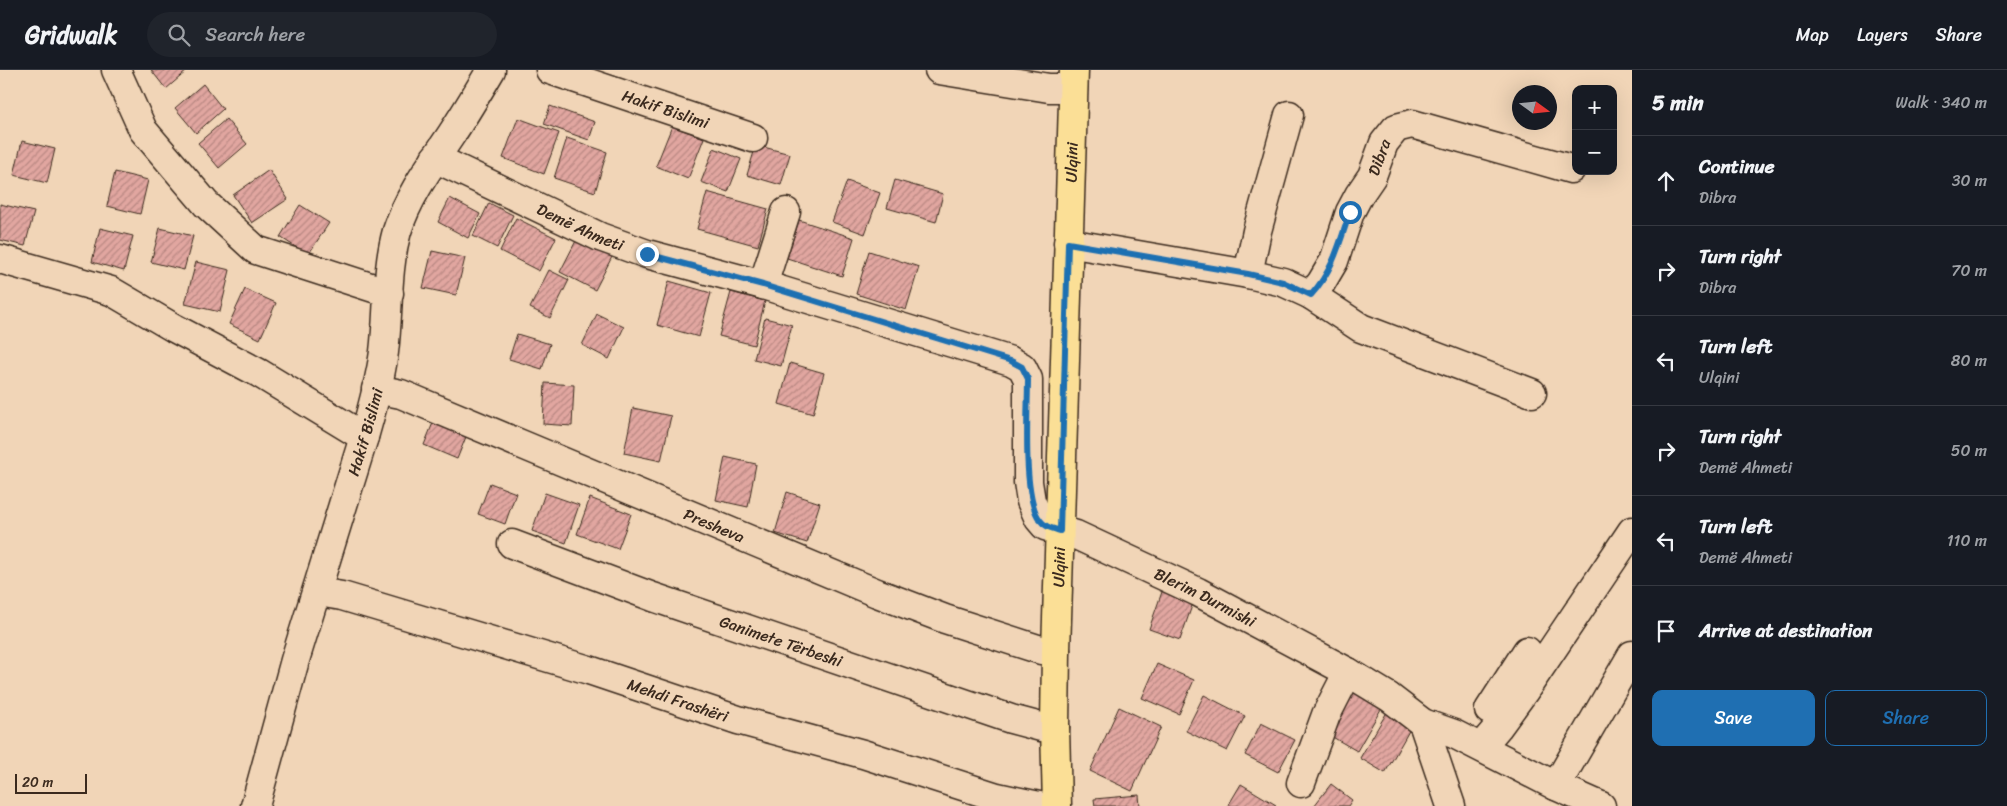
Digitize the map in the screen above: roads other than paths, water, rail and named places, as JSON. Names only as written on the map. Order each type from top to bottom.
[{"type":"main road","name":"Ulqini","points":[[1057,806],[1056,651],[1074,79]]},
{"type":"street","points":[[116,70],[143,130],[206,204],[256,250],[389,294]]},
{"type":"street","name":"Hakif Bislimi","points":[[255,806],[293,669],[364,437],[376,389],[384,353],[390,272],[398,230],[406,208],[435,158],[471,105],[491,70]]},
{"type":"street","name":"Hakif Bislimi","points":[[550,70],[753,138]]},
{"type":"street","name":"Ulqini","points":[[939,70],[1049,88],[1074,79]]},
{"type":"street","points":[[1248,274],[1257,231],[1290,115]]},
{"type":"street","name":"Dibra","points":[[1311,295],[1321,284],[1334,261],[1350,212],[1359,194],[1372,176],[1384,143],[1396,128],[1412,124],[1571,170]]},
{"type":"street","name":"Demë Ahmeti","points":[[435,158],[600,237],[647,254],[763,285],[1011,361],[1022,367],[1028,379],[1028,482],[1030,501],[1038,519],[1045,526],[1060,531]]},
{"type":"street","points":[[763,285],[786,212]]},
{"type":"street","points":[[1068,243],[1248,274],[1283,282],[1311,295],[1361,328],[1532,393]]},
{"type":"street","points":[[0,259],[111,291],[174,328],[259,373],[364,437]]},
{"type":"street","name":"Presheva","points":[[376,389],[401,394],[877,593],[945,619],[1041,650],[1056,651]]},
{"type":"street","name":"Blerim Durmishi","points":[[1060,531],[1076,535],[1198,592],[1348,672],[1389,697],[1423,722],[1475,744],[1556,786],[1601,806]]},
{"type":"street","points":[[1475,744],[1498,727],[1632,531]]},
{"type":"street","name":"Ganimete Tërbeshi","points":[[512,544],[653,597],[1002,716],[1041,727],[1055,727]]},
{"type":"street","name":"Mehdi Frashëri","points":[[318,592],[342,596],[537,654],[652,690],[738,720],[863,754],[998,797],[1039,806]]},
{"type":"street","points":[[1475,744],[1527,652]]},
{"type":"street","points":[[1556,786],[1632,655]]},
{"type":"street","points":[[1301,783],[1326,715],[1348,672]]},
{"type":"street","points":[[1423,722],[1451,806]]}]
